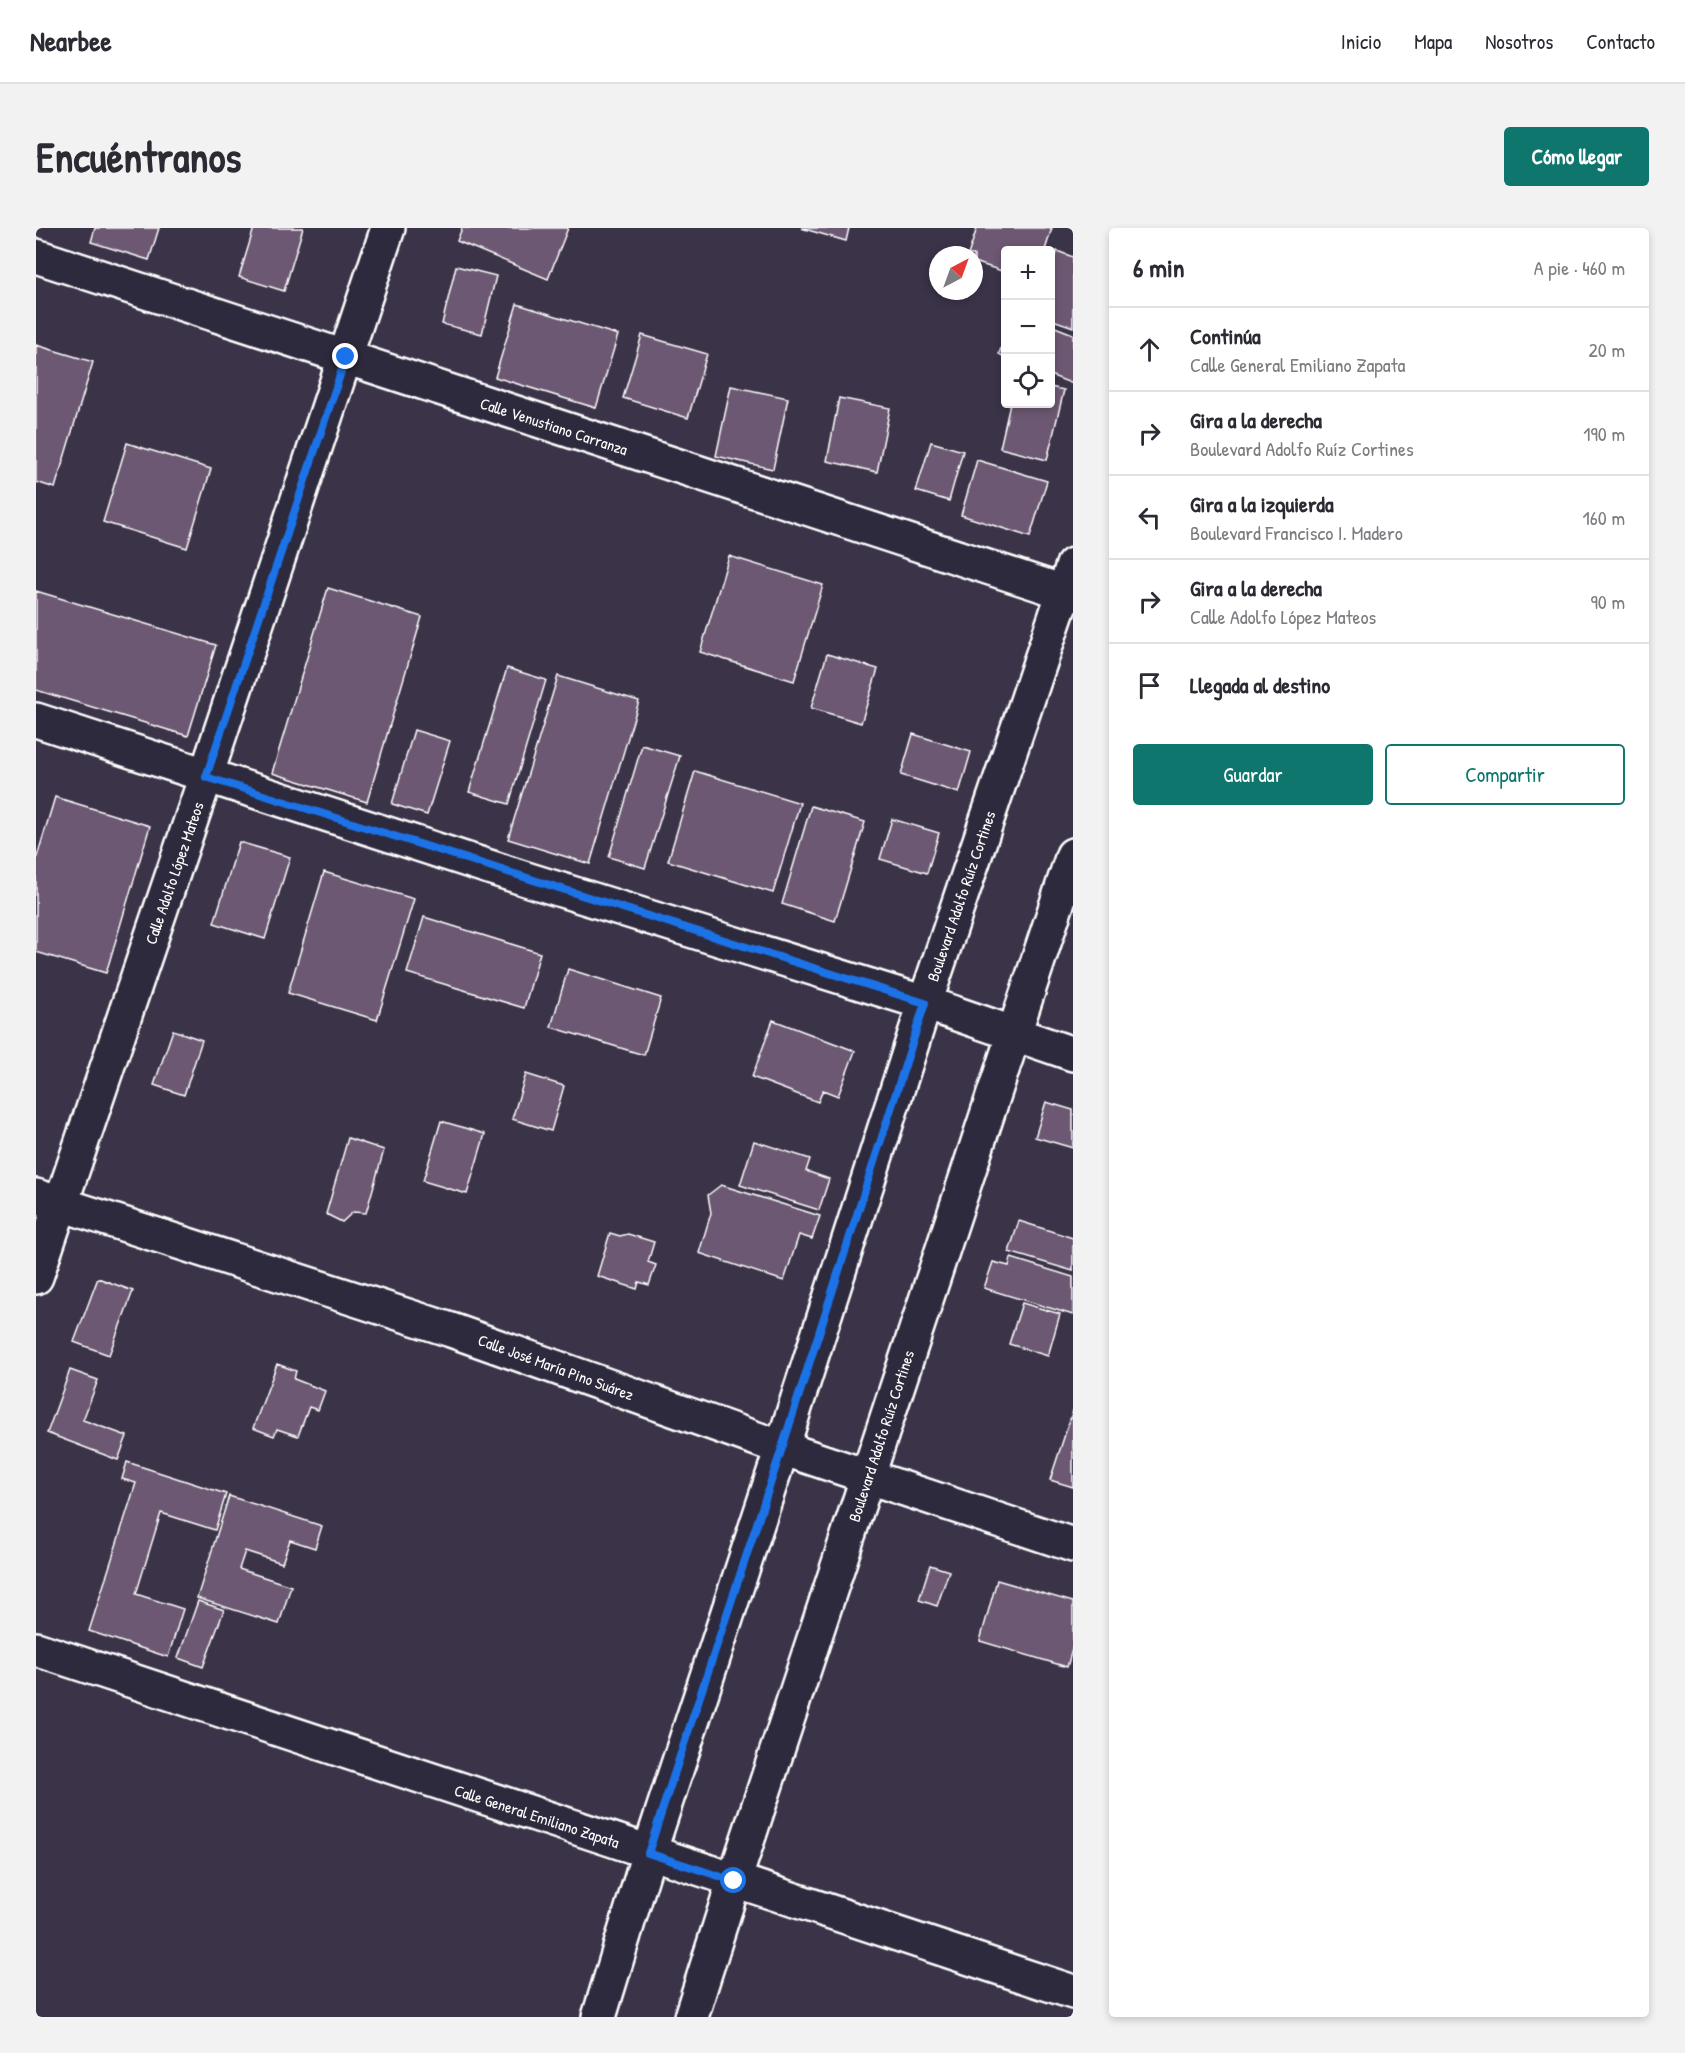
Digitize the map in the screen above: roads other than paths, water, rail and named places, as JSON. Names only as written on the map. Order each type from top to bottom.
[{"type":"street","name":"Calle Adolfo López Mateos","points":[[36,1277],[49,1200],[206,777],[388,228]]},
{"type":"street","name":"Calle Venustiano Carranza","points":[[36,256],[346,357],[1070,584]]},
{"type":"street","name":"Boulevard Adolfo Ruíz Cortines","points":[[599,2017],[648,1853],[782,1448],[925,1003],[1070,584]]},
{"type":"street","points":[[36,720],[206,777],[925,1003],[1073,1054]]},
{"type":"street","name":"Boulevard Adolfo Ruíz Cortines","points":[[691,2017],[1073,855]]},
{"type":"street","name":"Calle José María Pino Suárez","points":[[49,1200],[451,1330],[782,1448],[1073,1545]]},
{"type":"street","name":"Calle General Emiliano Zapata","points":[[36,1649],[1073,1992]]}]
